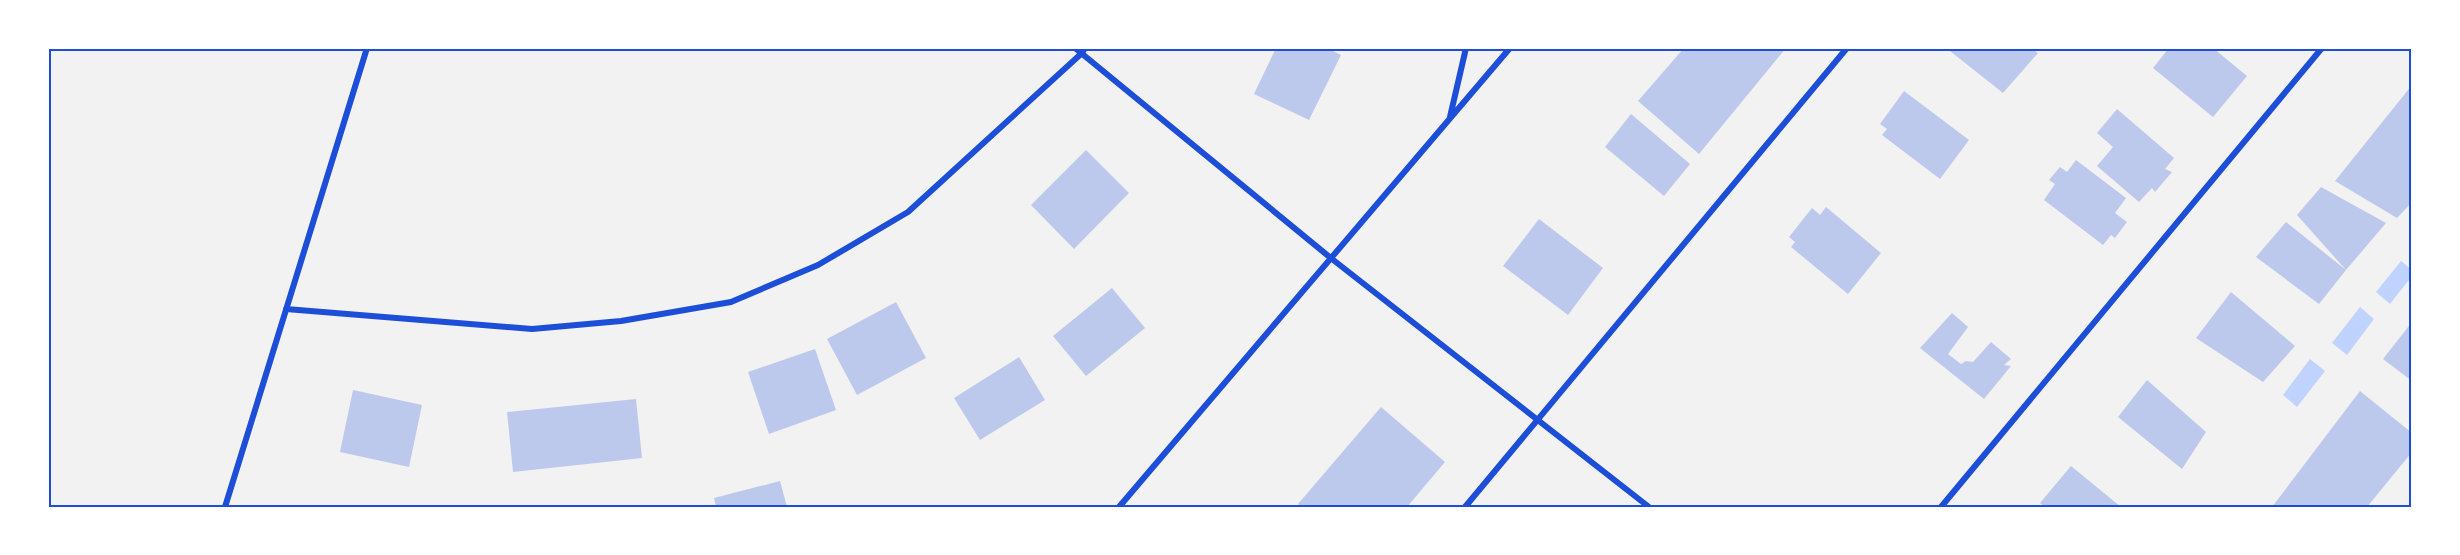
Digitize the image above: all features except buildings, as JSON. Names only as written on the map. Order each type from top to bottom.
[{"type":"street","points":[[225,507],[367,48]]},
{"type":"street","points":[[1074,48],[1083,51],[1332,259],[1649,507]]},
{"type":"street","points":[[1449,120],[1466,48]]},
{"type":"street","points":[[1119,507],[1510,48]]},
{"type":"street","points":[[1465,507],[1539,421],[1847,48]]},
{"type":"street","points":[[1941,507],[2322,48]]},
{"type":"street","points":[[286,309],[532,329],[621,321],[731,302],[818,265],[908,212],[1083,51]]},
{"type":"water","points":[[2401,261],[2412,270],[2412,276],[2390,304],[2376,292]]},
{"type":"water","points":[[2360,307],[2374,319],[2347,355],[2332,343]]},
{"type":"water","points":[[2310,359],[2325,371],[2297,407],[2283,395]]}]
